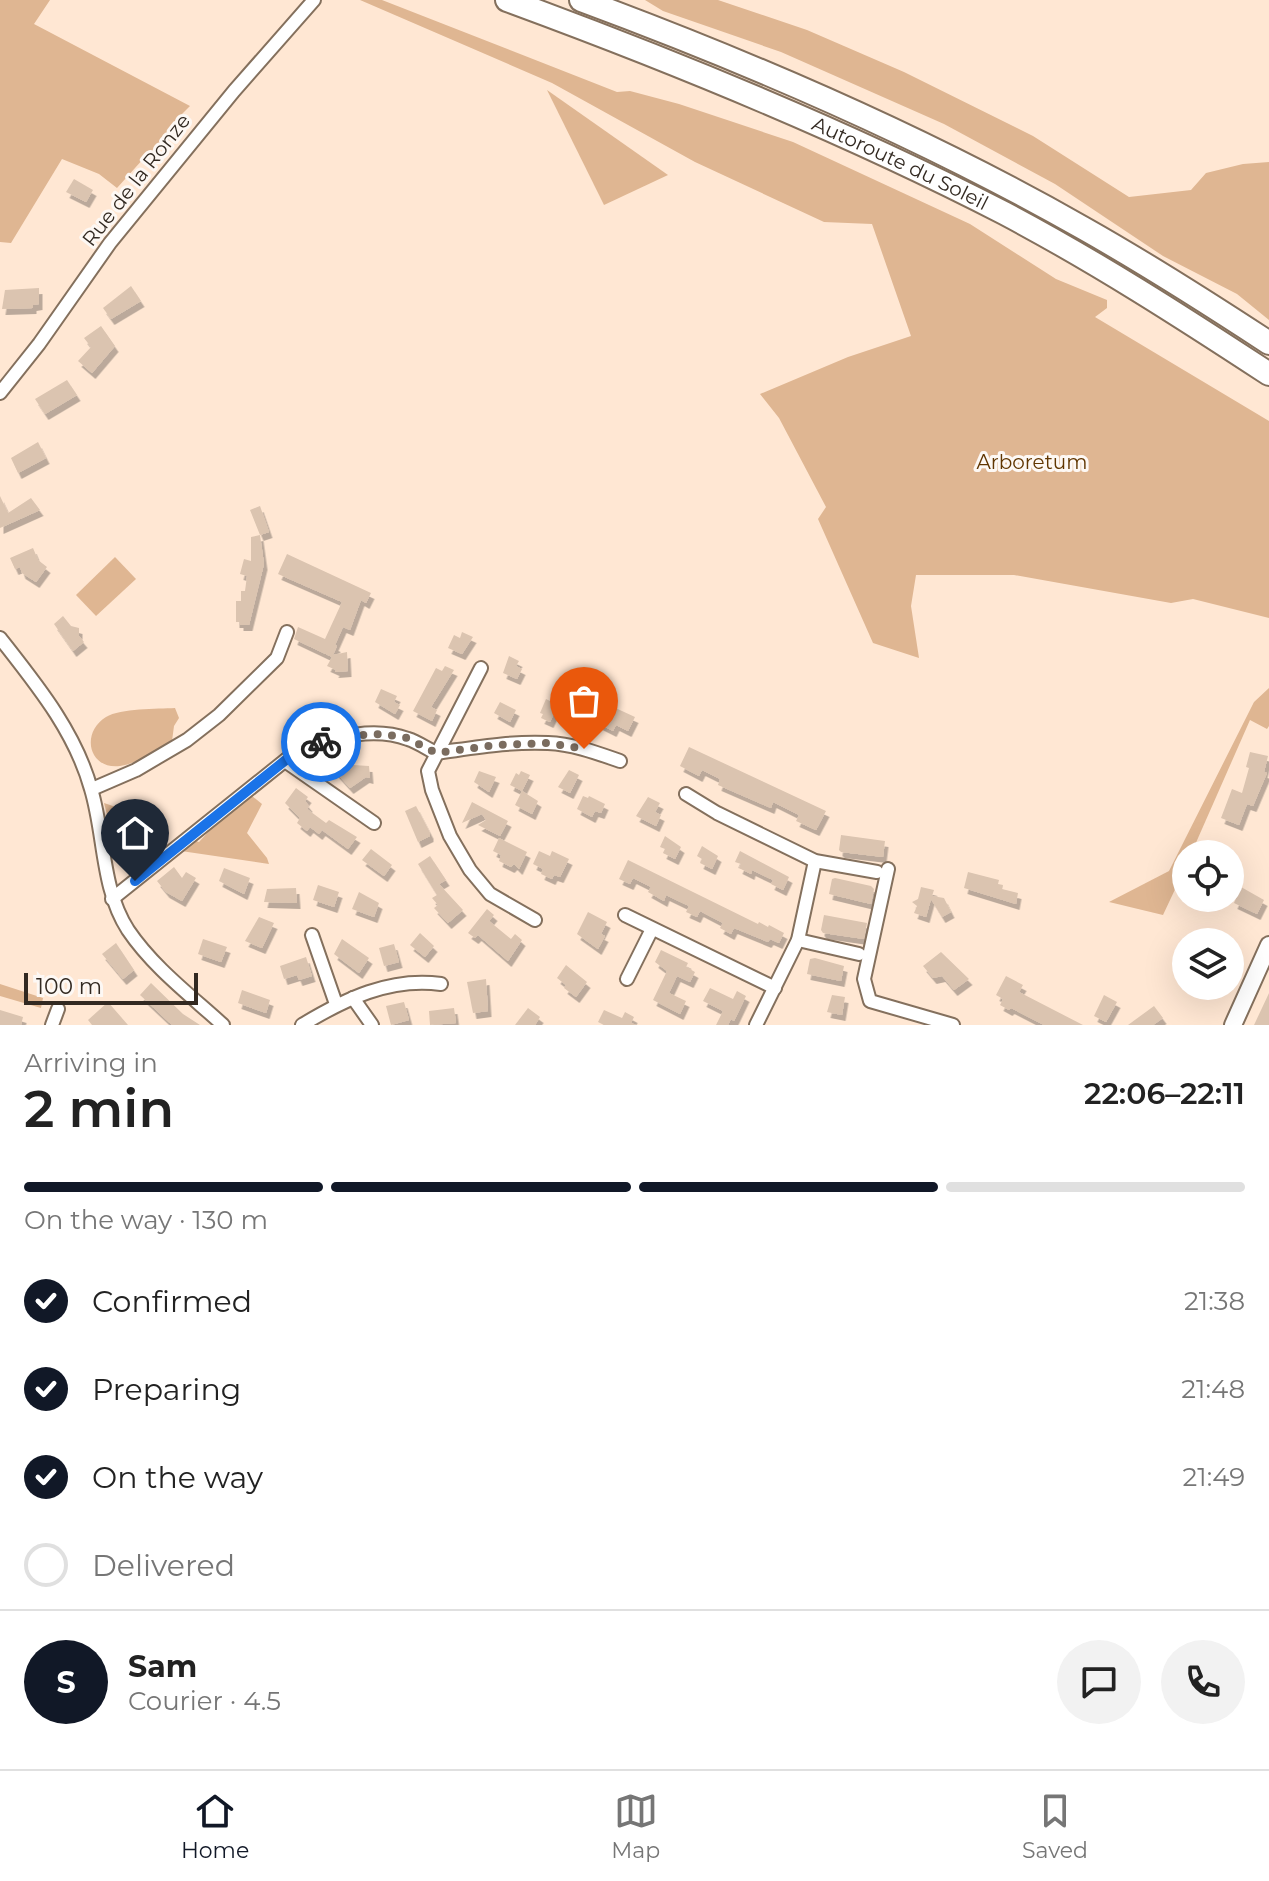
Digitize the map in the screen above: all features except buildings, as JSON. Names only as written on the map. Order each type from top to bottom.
[{"type":"highway","name":"Autoroute du Soleil","points":[[507,0],[786,109],[929,176],[1117,277],[1269,374]]},
{"type":"highway","name":"Autoroute du Soleil","points":[[581,0],[792,84],[939,152],[1083,228],[1269,343]]},
{"type":"street","name":"Rue de la Ronze","points":[[0,393],[39,344],[110,243],[234,91],[314,0]]},
{"type":"street","points":[[92,789],[136,770],[187,740],[219,715],[277,658],[287,632]]},
{"type":"street","points":[[0,638],[47,698],[79,754],[92,789],[112,896],[128,929],[168,975],[223,1025]]},
{"type":"street","points":[[481,668],[428,771],[432,790],[470,870],[490,894],[535,920]]},
{"type":"street","points":[[112,896],[285,761],[317,743],[341,736],[384,734],[407,738],[436,753],[497,745],[549,743],[584,749],[620,761]]},
{"type":"street","points":[[285,761],[374,823]]},
{"type":"street","points":[[686,794],[717,813],[815,861],[882,871],[864,979],[870,1001],[953,1025]]},
{"type":"street","points":[[756,1025],[798,940],[815,861]]},
{"type":"street","points":[[625,915],[775,988]]},
{"type":"street","points":[[627,979],[652,929]]},
{"type":"street","points":[[312,935],[336,1004]]},
{"type":"street","points":[[798,940],[859,954]]},
{"type":"street","points":[[1233,1025],[1269,945]]},
{"type":"street","points":[[302,1025],[336,1004],[378,988],[418,981],[441,984]]},
{"type":"street","points":[[353,998],[372,1025]]},
{"type":"street","points":[[52,1025],[58,1009]]},
{"type":"green space","points":[[0,0],[50,0],[34,24],[190,106],[174,122],[177,135],[144,158],[117,188],[99,174],[62,159],[11,243],[0,242]]},
{"type":"green space","name":"Arboretum","points":[[360,0],[382,0],[617,92],[630,91],[679,104],[793,142],[970,224],[1056,279],[1107,300],[1107,308],[1095,317],[1269,421],[1269,618],[1193,599],[1171,603],[1014,575],[916,575],[911,606],[919,658],[873,643],[818,519],[826,507],[779,418],[760,394],[848,357],[911,336],[872,224],[824,222],[695,162],[552,83]]},
{"type":"green space","points":[[645,0],[718,0],[807,30],[904,72],[1033,136],[1129,197],[1191,190],[1206,173],[1243,164],[1269,162],[1269,320],[1237,294],[1163,256],[1055,184],[944,124],[781,52],[663,11]]},
{"type":"green space","points":[[547,90],[668,175],[604,205]]},
{"type":"green space","points":[[115,557],[136,579],[96,616],[76,595]]},
{"type":"green space","points":[[1269,688],[1269,726],[1267,729],[1250,720],[1197,840],[1185,840],[1254,702]]},
{"type":"green space","points":[[175,708],[179,718],[174,726],[172,741],[141,759],[120,766],[109,766],[95,756],[91,741],[93,732],[106,717],[130,710]]},
{"type":"green space","points":[[252,796],[262,804],[247,833],[269,864],[181,851],[193,840],[199,842]]},
{"type":"green space","points":[[104,803],[138,818],[163,846],[138,869],[124,866],[118,857]]},
{"type":"green space","points":[[1172,865],[1172,896],[1163,915],[1109,902],[1169,871]]},
{"type":"green space","points":[[0,984],[43,998],[41,1008],[0,996]]},
{"type":"way so far","points":[[321,742],[341,736],[384,734],[407,738],[436,753],[497,745],[549,743],[584,749]]},
{"type":"route","points":[[135,881],[292,755],[321,742]]}]
